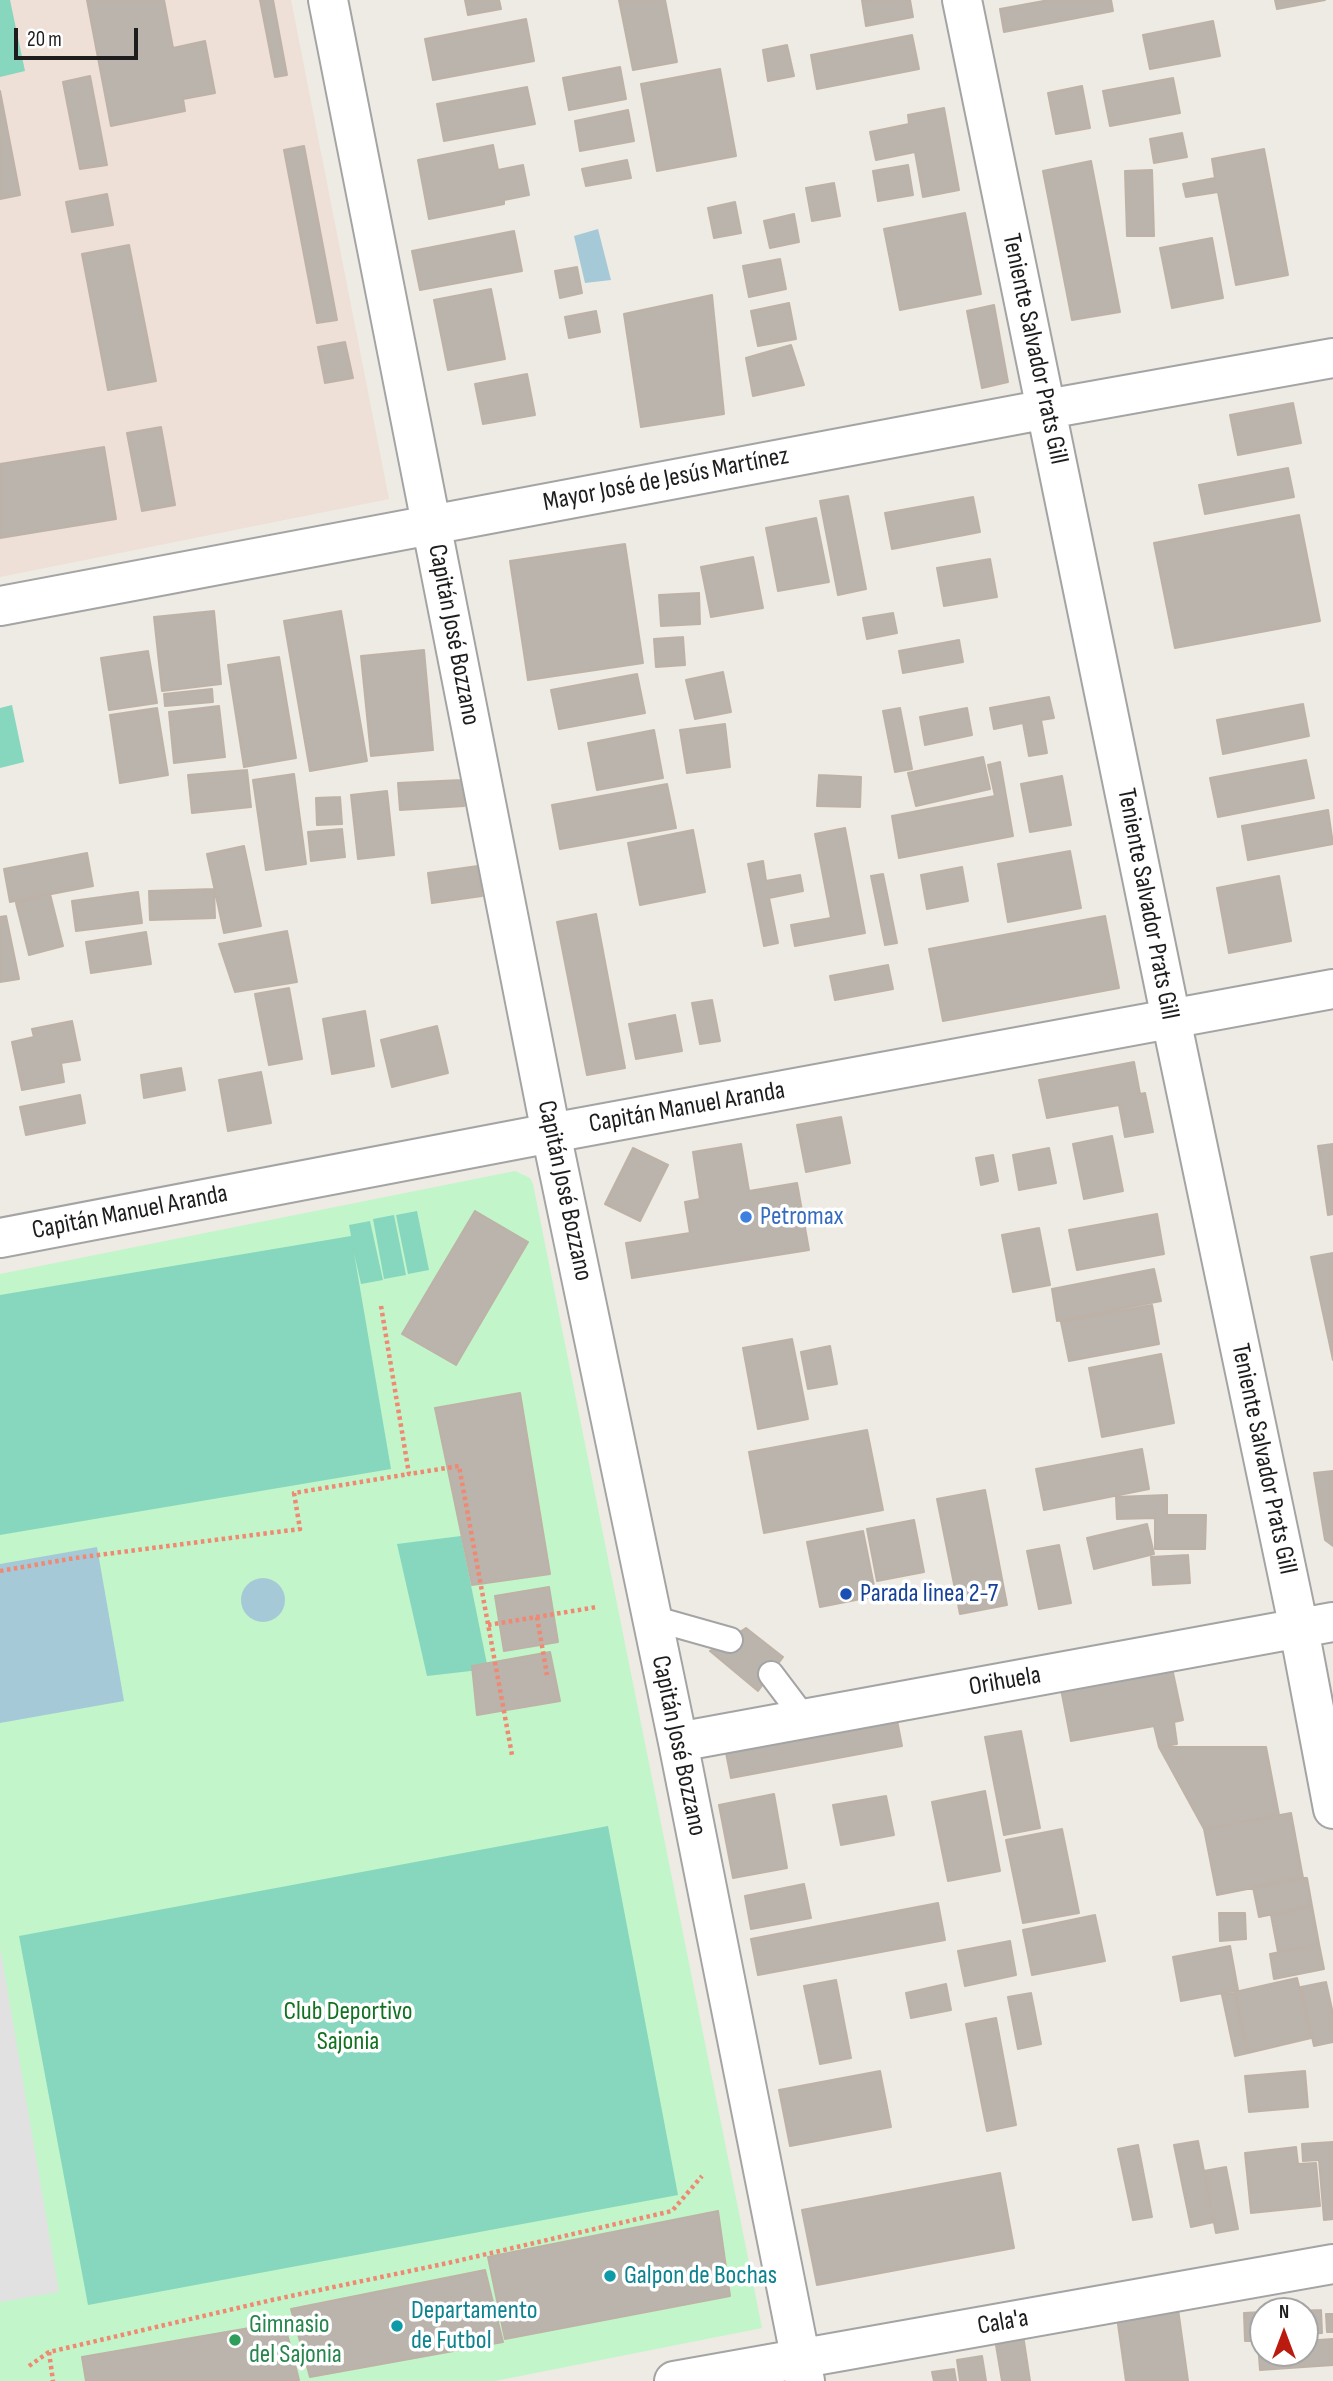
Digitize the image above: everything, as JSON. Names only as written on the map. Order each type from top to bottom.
[{"type":"street","name":"Capitán José Bozzano","points":[[328,0],[551,1133],[678,1742],[802,2370]]},
{"type":"street","name":"Teniente Salvador Prats Gill","points":[[962,0],[1171,1019],[1316,1625],[1333,1809]]},
{"type":"street","name":"Mayor José de Jesús Martínez","points":[[0,606],[1047,409],[1333,358]]},
{"type":"street","name":"Capitán Manuel Aranda","points":[[0,1238],[1333,989]]},
{"type":"street","name":"Orihuela","points":[[678,1742],[1316,1625]]},
{"type":"street","name":"Cala'a","points":[[674,2381],[802,2370],[1333,2264]]},
{"type":"lane","points":[[652,1618],[730,1640]]},
{"type":"lane","points":[[771,1674],[805,1719]]},
{"type":"path","points":[[381,1306],[409,1474]]},
{"type":"path","points":[[0,1571],[75,1558],[300,1529],[294,1493],[459,1466],[512,1755]]},
{"type":"path","points":[[488,1625],[597,1607]]},
{"type":"path","points":[[537,1617],[547,1675]]},
{"type":"path","points":[[29,2366],[48,2352],[672,2211],[702,2176]]},
{"type":"path","points":[[48,2352],[54,2381]]},
{"type":"shaded area","points":[[0,0],[291,0],[389,499],[0,577]]},
{"type":"shaded area","points":[[0,1947],[59,2292],[0,2302]]},
{"type":"green space","points":[[0,0],[10,0],[25,71],[0,77]]},
{"type":"green space","points":[[12,705],[24,762],[0,768],[0,708]]},
{"type":"green space","name":"Club Deportivo Sajonia","points":[[515,1171],[530,1178],[533,1184],[762,2328],[495,2381],[0,2381],[0,1274]]},
{"type":"green space","points":[[417,1211],[429,1270],[408,1274],[396,1215]]},
{"type":"green space","points":[[394,1215],[406,1275],[384,1279],[373,1219]]},
{"type":"green space","points":[[370,1221],[383,1280],[361,1284],[354,1253],[391,1469],[0,1535],[0,1295],[351,1236],[349,1225]]},
{"type":"green space","points":[[461,1536],[488,1669],[427,1676],[397,1544]]},
{"type":"green space","points":[[608,1826],[678,2195],[88,2305],[19,1936]]},
{"type":"water","points":[[598,229],[611,280],[585,283],[574,236]]},
{"type":"water","points":[[97,1547],[124,1701],[0,1723],[0,1564]]},
{"type":"water","points":[[263,1578],[278,1585],[285,1600],[278,1615],[263,1622],[248,1615],[241,1600],[248,1585]]},
{"type":"building","points":[[87,0],[164,0],[173,48],[205,41],[215,93],[183,99],[185,111],[111,126]]},
{"type":"building","points":[[260,0],[273,0],[287,75],[275,77]]},
{"type":"building","points":[[465,0],[499,0],[501,9],[468,15]]},
{"type":"building","points":[[619,0],[665,0],[677,62],[633,70]]},
{"type":"building","points":[[862,0],[910,0],[913,17],[866,26]]},
{"type":"building","points":[[1049,0],[1111,0],[1113,11],[1004,32],[1000,9]]},
{"type":"building","points":[[1275,0],[1325,0],[1277,9]]},
{"type":"building","points":[[526,19],[534,61],[433,80],[425,39]]},
{"type":"building","points":[[1213,21],[1220,56],[1150,69],[1143,35]]},
{"type":"building","points":[[912,35],[919,69],[817,89],[811,55]]},
{"type":"building","points":[[787,45],[794,76],[768,81],[763,50]]},
{"type":"building","points":[[620,67],[626,99],[569,110],[563,78]]},
{"type":"building","points":[[720,69],[736,156],[657,171],[641,84]]},
{"type":"building","points":[[90,76],[107,165],[80,169],[63,82]]},
{"type":"building","points":[[1173,78],[1180,113],[1110,126],[1103,91]]},
{"type":"building","points":[[1082,86],[1090,128],[1056,134],[1048,93]]},
{"type":"building","points":[[527,87],[535,124],[444,141],[437,104]]},
{"type":"building","points":[[0,91],[20,195],[0,199]]},
{"type":"building","points":[[944,108],[959,190],[923,197],[915,152],[876,160],[870,132],[909,124],[908,115]]},
{"type":"building","points":[[628,110],[634,141],[580,151],[575,121]]},
{"type":"building","points":[[1182,133],[1187,157],[1154,163],[1150,139]]},
{"type":"building","points":[[493,145],[498,170],[523,165],[529,195],[504,200],[504,204],[429,219],[418,160]]},
{"type":"building","points":[[304,146],[337,320],[317,323],[284,150]]},
{"type":"building","points":[[1264,149],[1288,275],[1236,285],[1218,192],[1186,197],[1183,184],[1215,178],[1212,159]]},
{"type":"building","points":[[627,160],[631,178],[586,186],[582,169]]},
{"type":"building","points":[[1091,161],[1120,312],[1072,320],[1043,171]]},
{"type":"building","points":[[908,165],[913,195],[878,201],[873,171]]},
{"type":"building","points":[[1152,170],[1154,236],[1127,236],[1125,171]]},
{"type":"building","points":[[834,183],[840,216],[812,221],[806,188]]},
{"type":"building","points":[[107,194],[113,225],[72,232],[66,202]]},
{"type":"building","points":[[735,202],[741,233],[714,238],[708,208]]},
{"type":"building","points":[[965,213],[981,294],[900,310],[884,229]]},
{"type":"building","points":[[794,214],[799,242],[770,248],[764,221]]},
{"type":"building","points":[[514,231],[522,271],[420,290],[412,251]]},
{"type":"building","points":[[1212,238],[1223,298],[1172,308],[1160,248]]},
{"type":"building","points":[[129,245],[156,381],[108,390],[82,254]]},
{"type":"building","points":[[780,259],[786,289],[749,297],[743,266]]},
{"type":"building","points":[[577,267],[582,293],[560,298],[555,271]]},
{"type":"building","points":[[491,289],[505,359],[448,370],[434,300]]},
{"type":"building","points":[[712,295],[724,414],[641,427],[624,314]]},
{"type":"building","points":[[789,303],[796,339],[758,346],[751,311]]},
{"type":"building","points":[[994,305],[1008,382],[982,388],[967,311]]},
{"type":"building","points":[[596,311],[600,332],[569,338],[565,317]]},
{"type":"building","points":[[345,342],[353,378],[325,383],[318,347]]},
{"type":"building","points":[[791,345],[804,385],[753,396],[746,358]]},
{"type":"building","points":[[527,374],[535,415],[483,424],[475,384]]},
{"type":"building","points":[[1293,403],[1301,443],[1238,455],[1230,415]]},
{"type":"building","points":[[161,427],[175,505],[142,511],[127,433]]},
{"type":"building","points":[[104,447],[116,519],[0,538],[0,464]]},
{"type":"building","points":[[1288,468],[1294,497],[1205,514],[1199,485]]},
{"type":"building","points":[[848,496],[866,589],[838,595],[820,501]]},
{"type":"building","points":[[973,497],[980,532],[892,549],[885,513]]},
{"type":"building","points":[[1299,515],[1320,621],[1175,648],[1154,543]]},
{"type":"building","points":[[816,518],[829,582],[778,591],[766,528]]},
{"type":"building","points":[[625,544],[643,663],[528,680],[510,561]]},
{"type":"building","points":[[753,557],[763,608],[711,617],[701,567]]},
{"type":"building","points":[[990,559],[997,597],[944,606],[937,568]]},
{"type":"building","points":[[699,593],[700,624],[661,626],[659,595]]},
{"type":"building","points":[[214,611],[221,684],[162,691],[154,617]]},
{"type":"building","points":[[341,611],[367,761],[310,771],[284,621]]},
{"type":"building","points":[[893,613],[897,633],[867,639],[863,618]]},
{"type":"building","points":[[683,637],[685,665],[656,667],[654,639]]},
{"type":"building","points":[[959,640],[963,662],[903,673],[899,651]]},
{"type":"building","points":[[424,650],[433,750],[371,756],[361,656]]},
{"type":"building","points":[[148,651],[157,703],[109,710],[101,658]]},
{"type":"building","points":[[279,657],[296,758],[244,767],[228,665]]},
{"type":"building","points":[[723,672],[731,712],[695,719],[686,680]]},
{"type":"building","points":[[637,674],[645,713],[559,729],[551,690]]},
{"type":"building","points":[[212,689],[213,702],[165,706],[164,694]]},
{"type":"building","points":[[1049,697],[1054,718],[1041,720],[1047,753],[1029,756],[1023,723],[994,729],[990,708]]},
{"type":"building","points":[[1303,704],[1309,736],[1223,754],[1217,720]]},
{"type":"building","points":[[219,706],[225,757],[174,763],[169,712]]},
{"type":"building","points":[[157,708],[168,775],[120,783],[110,715]]},
{"type":"building","points":[[900,708],[912,769],[895,772],[883,711]]},
{"type":"building","points":[[967,708],[972,735],[925,745],[920,717]]},
{"type":"building","points":[[725,724],[730,767],[687,773],[680,730]]},
{"type":"building","points":[[654,730],[663,778],[597,790],[588,743]]},
{"type":"building","points":[[983,757],[990,789],[916,806],[908,773]]},
{"type":"building","points":[[1306,760],[1314,798],[1218,817],[1210,778]]},
{"type":"building","points":[[1000,762],[1013,836],[899,858],[892,816],[995,796],[988,765]]},
{"type":"building","points":[[247,770],[251,807],[192,813],[188,775]]},
{"type":"building","points":[[294,774],[306,864],[266,870],[253,780]]},
{"type":"building","points":[[819,775],[861,777],[860,807],[817,806]]},
{"type":"building","points":[[1062,776],[1071,825],[1030,832],[1021,784]]},
{"type":"building","points":[[462,780],[464,806],[400,810],[398,783]]},
{"type":"building","points":[[667,784],[676,828],[560,849],[552,805]]},
{"type":"building","points":[[387,791],[394,855],[358,859],[351,795]]},
{"type":"building","points":[[340,797],[342,824],[317,825],[316,798]]},
{"type":"building","points":[[1328,810],[1333,844],[1248,860],[1242,826]]},
{"type":"building","points":[[845,828],[865,933],[795,946],[791,925],[831,918],[815,834]]},
{"type":"building","points":[[342,829],[345,857],[311,861],[308,832]]},
{"type":"building","points":[[693,830],[705,892],[640,905],[628,843]]},
{"type":"building","points":[[244,846],[261,926],[224,933],[207,854]]},
{"type":"building","points":[[1070,851],[1081,908],[1008,922],[998,864]]},
{"type":"building","points":[[87,853],[93,886],[10,902],[4,869]]},
{"type":"building","points":[[763,861],[766,881],[800,875],[803,891],[769,898],[778,943],[764,946],[748,864]]},
{"type":"building","points":[[478,866],[482,896],[432,903],[428,873]]},
{"type":"building","points":[[962,867],[968,901],[927,909],[921,875]]},
{"type":"building","points":[[883,874],[897,943],[885,945],[871,876]]},
{"type":"building","points":[[1279,876],[1291,941],[1229,953],[1217,888]]},
{"type":"building","points":[[214,889],[215,918],[150,920],[149,891]]},
{"type":"building","points":[[138,892],[142,923],[76,931],[72,901]]},
{"type":"building","points":[[50,894],[63,946],[29,955],[16,903]]},
{"type":"building","points":[[596,914],[625,1068],[587,1075],[557,922]]},
{"type":"building","points":[[6,916],[19,979],[0,982],[0,917]]},
{"type":"building","points":[[1105,916],[1119,988],[943,1021],[929,949]]},
{"type":"building","points":[[287,931],[297,982],[235,992],[219,944]]},
{"type":"building","points":[[146,932],[151,964],[91,973],[86,942]]},
{"type":"building","points":[[888,965],[893,989],[835,1000],[830,976]]},
{"type":"building","points":[[289,988],[302,1059],[269,1065],[255,994]]},
{"type":"building","points":[[712,1000],[720,1041],[700,1044],[692,1003]]},
{"type":"building","points":[[365,1011],[374,1066],[332,1074],[323,1019]]},
{"type":"building","points":[[675,1015],[682,1051],[636,1059],[629,1024]]},
{"type":"building","points":[[72,1021],[80,1060],[61,1063],[64,1082],[22,1090],[12,1042],[34,1037],[32,1029]]},
{"type":"building","points":[[437,1026],[448,1073],[392,1087],[381,1040]]},
{"type":"building","points":[[1134,1062],[1140,1094],[1145,1093],[1153,1132],[1125,1137],[1119,1105],[1047,1118],[1039,1080]]},
{"type":"building","points":[[181,1068],[185,1090],[144,1098],[141,1075]]},
{"type":"building","points":[[261,1072],[271,1123],[228,1131],[219,1080]]},
{"type":"building","points":[[80,1095],[85,1123],[26,1135],[20,1107]]},
{"type":"building","points":[[841,1117],[850,1163],[806,1172],[797,1125]]},
{"type":"building","points":[[1112,1136],[1123,1191],[1084,1199],[1073,1144]]},
{"type":"building","name":"Petromax","points":[[741,1144],[749,1191],[797,1183],[809,1250],[632,1278],[626,1243],[690,1233],[685,1202],[700,1199],[693,1152]]},
{"type":"building","points":[[1333,1144],[1333,1214],[1328,1215],[1318,1146]]},
{"type":"building","points":[[633,1148],[668,1165],[640,1221],[605,1204]]},
{"type":"building","points":[[1049,1148],[1056,1183],[1019,1190],[1013,1155]]},
{"type":"building","points":[[993,1155],[998,1181],[981,1185],[976,1158]]},
{"type":"building","points":[[475,1211],[528,1242],[456,1365],[402,1334]]},
{"type":"building","points":[[1157,1214],[1164,1254],[1077,1270],[1069,1230]]},
{"type":"building","points":[[1039,1228],[1050,1285],[1013,1292],[1002,1235]]},
{"type":"building","points":[[1333,1253],[1333,1360],[1311,1257]]},
{"type":"building","points":[[1154,1269],[1161,1301],[1057,1321],[1052,1289]]},
{"type":"building","points":[[1152,1305],[1159,1344],[1069,1361],[1061,1322]]},
{"type":"building","points":[[792,1339],[808,1419],[758,1429],[743,1348]]},
{"type":"building","points":[[830,1346],[837,1384],[808,1389],[801,1352]]},
{"type":"building","points":[[1161,1354],[1174,1423],[1102,1437],[1089,1368]]},
{"type":"building","points":[[520,1393],[550,1574],[472,1585],[435,1408]]},
{"type":"building","points":[[867,1430],[883,1510],[764,1533],[749,1452]]},
{"type":"building","points":[[1142,1449],[1149,1489],[1044,1510],[1036,1469]]},
{"type":"building","points":[[1333,1471],[1333,1546],[1325,1540],[1314,1473]]},
{"type":"building","points":[[985,1490],[1007,1605],[960,1614],[937,1499]]},
{"type":"building","points":[[1167,1495],[1167,1515],[1206,1515],[1205,1549],[1155,1549],[1155,1518],[1117,1519],[1116,1497]]},
{"type":"building","points":[[914,1520],[924,1572],[877,1581],[867,1529]]},
{"type":"building","points":[[1147,1524],[1154,1554],[1094,1569],[1087,1538]]},
{"type":"building","points":[[863,1531],[876,1596],[820,1607],[807,1542]]},
{"type":"building","points":[[1059,1545],[1071,1603],[1039,1609],[1027,1551]]},
{"type":"building","points":[[1188,1555],[1190,1583],[1153,1585],[1151,1557]]},
{"type":"building","points":[[549,1587],[558,1642],[504,1651],[495,1596]]},
{"type":"building","points":[[746,1628],[783,1657],[758,1691],[710,1651]]},
{"type":"building","points":[[550,1652],[560,1701],[477,1715],[472,1666]]},
{"type":"building","points":[[1172,1668],[1183,1720],[1174,1722],[1177,1744],[1159,1747],[1154,1726],[1071,1741],[1061,1689]]},
{"type":"building","points":[[896,1715],[902,1746],[731,1778],[725,1748]]},
{"type":"building","points":[[1021,1731],[1040,1828],[1004,1835],[985,1737]]},
{"type":"building","points":[[1159,1747],[1266,1747],[1279,1815],[1204,1829]]},
{"type":"building","points":[[985,1791],[1000,1871],[948,1881],[932,1802]]},
{"type":"building","points":[[774,1794],[787,1868],[733,1878],[719,1805]]},
{"type":"building","points":[[886,1796],[894,1835],[841,1845],[833,1805]]},
{"type":"building","points":[[1291,1813],[1303,1878],[1217,1895],[1204,1829]]},
{"type":"building","points":[[1062,1829],[1079,1913],[1023,1923],[1006,1840]]},
{"type":"building","points":[[1307,1878],[1312,1906],[1259,1917],[1253,1887]]},
{"type":"building","points":[[804,1884],[811,1918],[751,1929],[745,1896]]},
{"type":"building","points":[[938,1903],[945,1940],[758,1975],[751,1939]]},
{"type":"building","points":[[1312,1906],[1319,1944],[1278,1952],[1271,1915]]},
{"type":"building","points":[[1219,1913],[1245,1913],[1246,1939],[1220,1941]]},
{"type":"building","points":[[1095,1915],[1105,1961],[1032,1975],[1023,1930]]},
{"type":"building","points":[[1010,1941],[1016,1975],[965,1986],[958,1951]]},
{"type":"building","points":[[1319,1944],[1324,1969],[1274,1979],[1270,1954]]},
{"type":"building","points":[[1230,1946],[1238,1990],[1181,2001],[1173,1957]]},
{"type":"building","points":[[1297,1978],[1311,2038],[1248,2053],[1235,1992]]},
{"type":"building","points":[[836,1980],[851,2058],[820,2064],[804,1986]]},
{"type":"building","points":[[1326,1982],[1333,2014],[1333,2042],[1314,2046],[1301,1987]]},
{"type":"building","points":[[946,1984],[951,2010],[911,2018],[906,1993]]},
{"type":"building","points":[[1031,1993],[1041,2044],[1018,2049],[1008,1997]]},
{"type":"building","points":[[1234,1993],[1248,2053],[1235,2056],[1222,1995]]},
{"type":"building","points":[[996,2018],[1016,2125],[987,2131],[966,2024]]},
{"type":"building","points":[[880,2071],[891,2127],[790,2146],[779,2090]]},
{"type":"building","points":[[1305,2071],[1308,2107],[1249,2112],[1245,2076]]},
{"type":"building","points":[[1198,2141],[1214,2222],[1191,2227],[1174,2145]]},
{"type":"building","points":[[1333,2142],[1333,2219],[1324,2220],[1319,2160],[1303,2161],[1302,2144]]},
{"type":"building","points":[[1138,2145],[1152,2217],[1133,2220],[1118,2149]]},
{"type":"building","points":[[1296,2147],[1298,2164],[1316,2163],[1320,2206],[1251,2213],[1245,2153]]},
{"type":"building","points":[[1226,2167],[1238,2229],[1216,2233],[1204,2171]]},
{"type":"building","points":[[1000,2173],[1014,2248],[817,2285],[802,2210]]},
{"type":"building","name":"Galpon de Bochas","points":[[718,2211],[730,2296],[505,2339],[488,2257]]},
{"type":"building","name":"Departamento de Futbol","points":[[485,2270],[503,2342],[310,2377],[291,2309]]},
{"type":"building","points":[[1178,2309],[1188,2381],[1126,2381],[1117,2317]]},
{"type":"building","points":[[1321,2310],[1322,2333],[1319,2333]]},
{"type":"building","points":[[1244,2313],[1249,2313],[1249,2341],[1245,2341]]},
{"type":"building","points":[[1326,2314],[1333,2314],[1333,2332],[1327,2332]]},
{"type":"building","name":"Gimnasio del Sajonia","points":[[284,2322],[299,2380],[86,2381],[82,2357]]},
{"type":"building","points":[[1023,2335],[1030,2381],[1002,2381],[995,2339]]},
{"type":"building","points":[[1333,2339],[1333,2365],[1319,2366],[1319,2340]]},
{"type":"building","points":[[982,2356],[986,2381],[960,2381],[957,2360]]},
{"type":"building","points":[[1260,2367],[1304,2367],[1260,2370]]},
{"type":"building","points":[[954,2369],[956,2381],[934,2381],[932,2372]]},
{"type":"place","name":"Petromax","points":[[746,1217]]},
{"type":"place","name":"Parada linea 2-7","points":[[846,1594]]},
{"type":"place","name":"Galpon de Bochas","points":[[610,2276]]},
{"type":"place","name":"Departamento de Futbol","points":[[397,2326]]},
{"type":"place","name":"Gimnasio del Sajonia","points":[[235,2340]]}]
